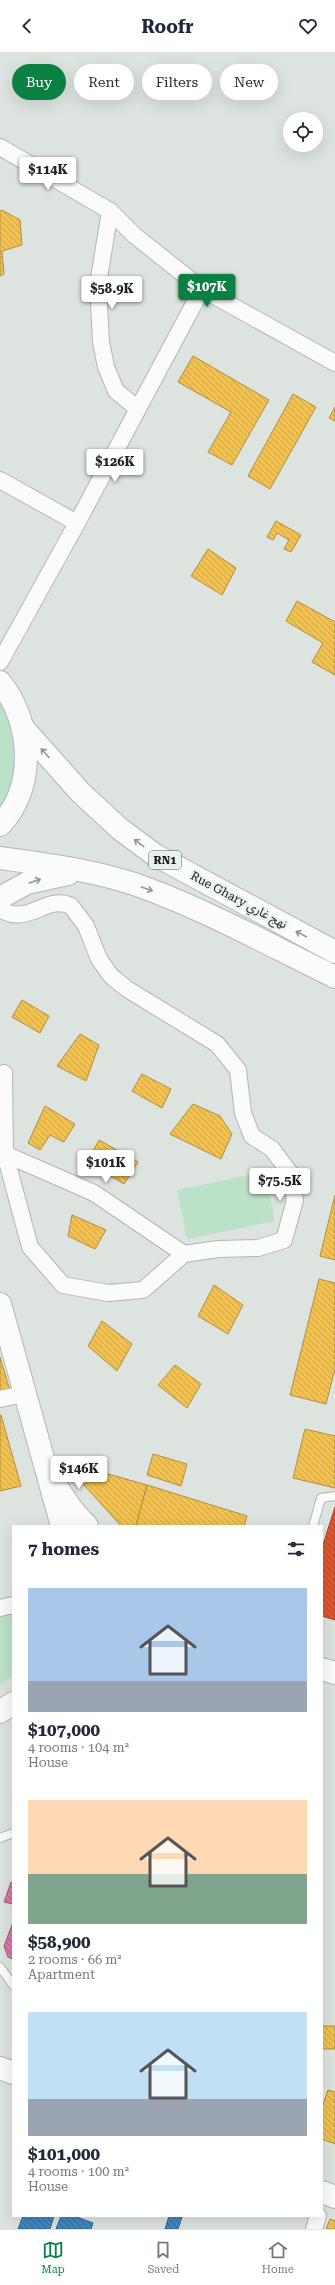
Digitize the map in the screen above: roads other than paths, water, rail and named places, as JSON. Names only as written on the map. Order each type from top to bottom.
[{"type":"main road","points":[[0,682],[12,698],[24,729],[26,754],[24,778],[16,801],[1,826]]},
{"type":"main road","name":"Rue Ghary نهج غاري","points":[[24,729],[81,793],[120,829],[155,855],[335,952]]},
{"type":"main road","points":[[0,858],[89,871],[147,888],[183,903],[335,977]]},
{"type":"main road","points":[[0,898],[13,890],[42,878],[89,871]]},
{"type":"main road","points":[[0,1304],[62,1525]]},
{"type":"main road","points":[[47,1473],[74,1512],[87,1525]]},
{"type":"main road","points":[[323,1669],[335,1673]]},
{"type":"main road","points":[[0,1712],[12,1704]]},
{"type":"main road","points":[[0,2068],[12,2073]]},
{"type":"street","points":[[0,147],[110,211],[134,235],[202,289],[335,363]]},
{"type":"street","points":[[110,211],[98,284],[101,342],[106,367],[116,391],[138,409]]},
{"type":"street","points":[[0,662],[77,523],[202,289]]},
{"type":"street","points":[[0,480],[77,523]]},
{"type":"street","points":[[0,909],[13,915],[21,915],[56,903],[71,906],[86,926],[99,959],[111,976],[127,989],[217,1044],[238,1070],[243,1113],[252,1136],[272,1149],[290,1173],[295,1200],[284,1240],[258,1248],[218,1249],[184,1254],[143,1290],[108,1293],[63,1285],[30,1247],[5,1154],[4,1073]]},
{"type":"street","points":[[5,1154],[94,1193],[184,1254]]},
{"type":"street","points":[[0,1399],[25,1394]]},
{"type":"street","points":[[0,1608],[12,1605]]},
{"type":"street","points":[[314,2229],[318,2217]]},
{"type":"lane","points":[[313,1525],[321,1498],[335,1496]]},
{"type":"lane","points":[[0,1838],[12,1834]]},
{"type":"lane","points":[[0,1967],[12,1984]]}]
